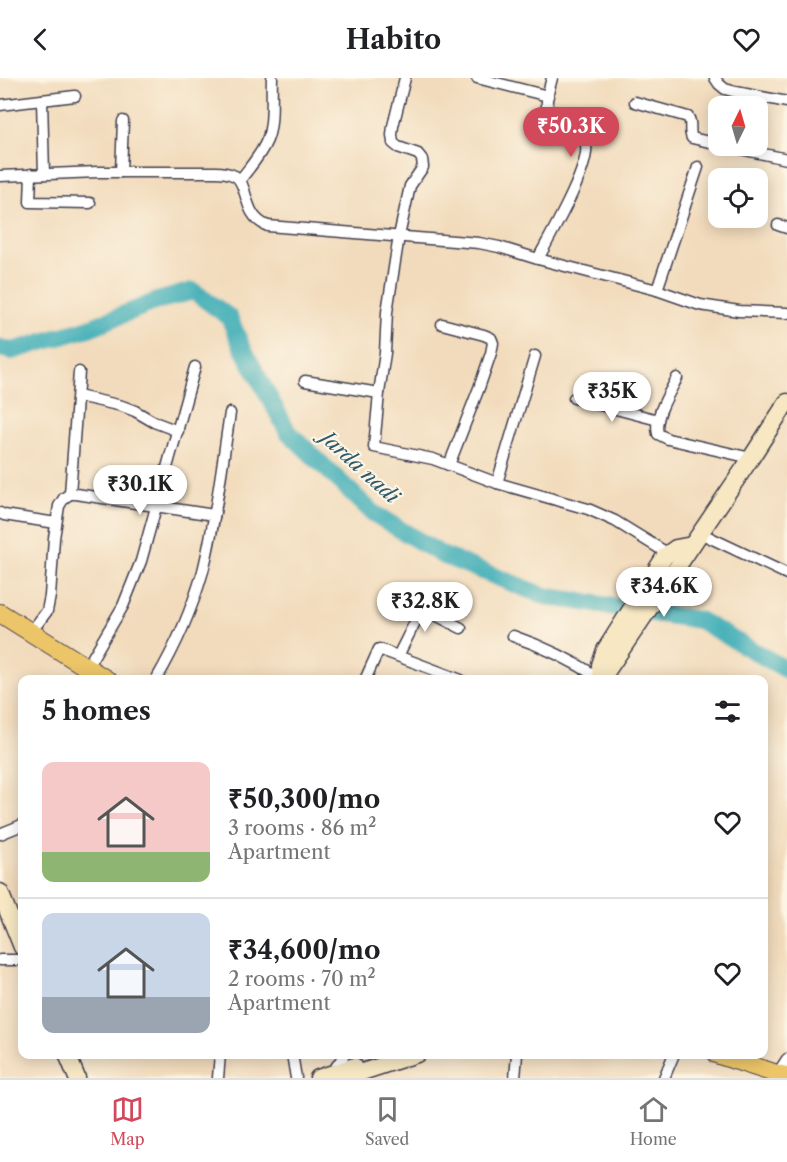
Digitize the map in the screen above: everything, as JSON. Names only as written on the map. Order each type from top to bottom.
[{"type":"main road","points":[[0,613],[99,675]]},
{"type":"main road","points":[[731,1059],[780,1076]]},
{"type":"street","points":[[240,180],[268,138],[272,78]]},
{"type":"street","points":[[405,78],[393,126],[393,143],[418,154],[422,159],[423,167],[410,186],[399,236],[387,312],[385,353],[374,447],[415,455],[497,483],[602,514],[666,554]]},
{"type":"street","points":[[477,78],[548,96]]},
{"type":"street","points":[[538,259],[576,185],[587,153],[586,142],[582,135],[548,114],[546,104],[552,78]]},
{"type":"street","points":[[715,78],[724,89],[735,93],[787,102]]},
{"type":"street","points":[[0,105],[75,96]]},
{"type":"street","points":[[42,100],[44,174]]},
{"type":"street","points":[[634,102],[688,117],[691,120],[690,135],[692,138],[708,142]]},
{"type":"street","points":[[121,172],[123,121]]},
{"type":"street","points":[[768,155],[787,159]]},
{"type":"street","points":[[657,290],[698,167]]},
{"type":"street","points":[[0,176],[121,172],[216,172],[235,175],[240,180],[245,199],[256,220],[261,223],[283,228],[479,243],[657,290],[700,305],[739,311],[787,313]]},
{"type":"street","points":[[31,174],[30,202],[90,203]]},
{"type":"street","points":[[442,324],[484,335],[491,338],[493,343],[479,388],[449,465]]},
{"type":"street","points":[[497,483],[535,356]]},
{"type":"street","points":[[87,667],[111,629],[132,585],[147,545],[195,367]]},
{"type":"street","points":[[70,494],[79,372]]},
{"type":"street","points":[[677,378],[658,420],[658,434],[668,439],[750,458]]},
{"type":"street","points":[[305,381],[379,393]]},
{"type":"street","points":[[78,396],[122,406],[177,431]]},
{"type":"street","points":[[574,398],[658,420]]},
{"type":"street","points":[[604,675],[787,402]]},
{"type":"street","points":[[159,675],[190,612],[202,571],[214,515],[230,413]]},
{"type":"street","points":[[30,632],[47,611],[51,596],[56,522],[59,507],[64,498],[70,494],[214,515]]},
{"type":"street","points":[[0,513],[56,522]]},
{"type":"street","points":[[604,675],[601,659],[609,643],[666,554],[676,548],[694,543],[787,574]]},
{"type":"street","points":[[398,656],[424,603],[461,628]]},
{"type":"street","points":[[513,636],[604,675]]},
{"type":"street","points":[[367,675],[379,649],[448,675]]},
{"type":"street","points":[[0,834],[18,827]]},
{"type":"street","points":[[0,892],[18,937]]},
{"type":"street","points":[[0,960],[18,960]]},
{"type":"street","points":[[69,1059],[77,1078]]},
{"type":"street","points":[[218,1078],[219,1059]]},
{"type":"street","points":[[293,1059],[296,1078]]},
{"type":"street","points":[[331,1076],[342,1059]]},
{"type":"street","points":[[331,1076],[374,1059]]},
{"type":"street","points":[[331,1076],[397,1059]]},
{"type":"street","points":[[515,1078],[517,1059]]},
{"type":"street","points":[[664,1078],[672,1059]]},
{"type":"street","points":[[780,1076],[787,1059]]},
{"type":"waterway","name":"Jarda nadi","points":[[0,348],[12,351],[89,328],[157,301],[193,291],[229,317],[242,347],[288,432],[373,513],[442,555],[544,596],[699,620],[787,670]]}]
